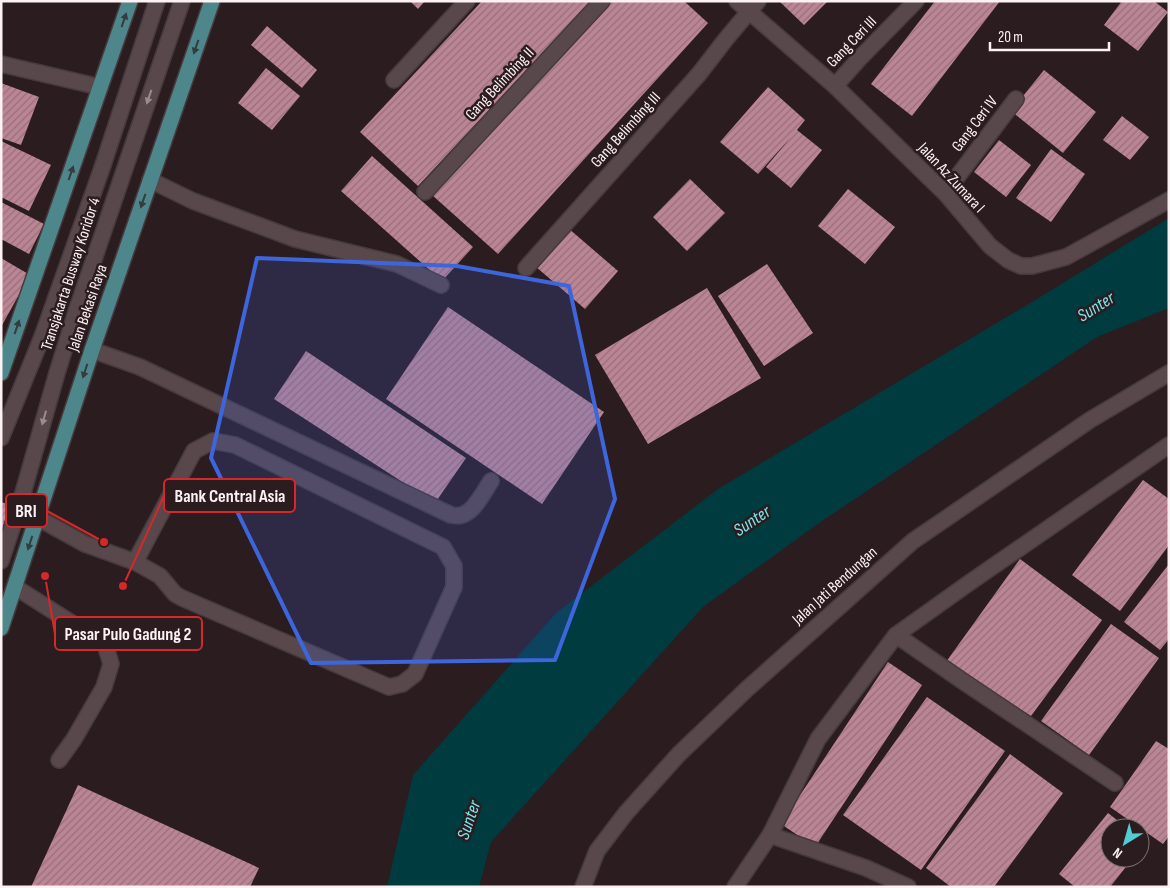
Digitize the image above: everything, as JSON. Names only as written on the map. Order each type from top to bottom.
[{"type":"main road","points":[[1,373],[5,348],[130,1]]},
{"type":"main road","name":"Jalan Bekasi Raya","points":[[1,628],[92,350],[212,1]]},
{"type":"street","name":"Transjakarta Busway Koridor 4","points":[[1,438],[42,337],[102,168],[157,1]]},
{"type":"street","name":"Transjakarta Busway Koridor 4","points":[[1,561],[19,507],[76,312],[182,1]]},
{"type":"street","points":[[394,80],[467,1]]},
{"type":"street","name":"Gang Belimbing II","points":[[425,192],[602,1]]},
{"type":"street","name":"Jalan Az Zumara I","points":[[737,1],[753,7],[945,193],[990,246],[1008,260],[1021,266],[1032,266],[1066,257],[1169,200]]},
{"type":"street","name":"Gang Ceri III","points":[[835,86],[916,1]]},
{"type":"street","name":"Gang Belimbing III","points":[[526,268],[699,74],[753,7]]},
{"type":"street","points":[[1,64],[100,87]]},
{"type":"street","name":"Gang Ceri IV","points":[[945,193],[1016,99]]},
{"type":"street","points":[[150,180],[192,201],[295,239],[397,264],[441,285]]},
{"type":"street","points":[[92,350],[140,367],[451,515],[458,516],[466,514],[471,510],[491,481]]},
{"type":"street","name":"Jalan Jati Bendungan","points":[[583,887],[597,851],[626,813],[679,754],[747,689],[913,541],[1090,420],[1169,373]]},
{"type":"street","points":[[38,518],[85,544],[135,562],[160,576],[174,594],[182,598],[389,687],[402,684],[415,674],[454,587],[454,566],[443,547],[235,445],[213,441],[194,451],[135,562]]},
{"type":"street","points":[[735,887],[770,835],[818,739],[896,635],[968,583],[1169,445]]},
{"type":"street","points":[[15,588],[106,644],[111,664],[104,687],[74,739],[59,760]]},
{"type":"street","points":[[896,635],[1115,782]]},
{"type":"street","points":[[770,835],[866,868],[908,887]]},
{"type":"highlighted area","points":[[257,258],[457,266],[569,286],[615,499],[555,660],[311,663],[211,458]]},
{"type":"water","name":"Sunter","points":[[1169,218],[1169,308],[1097,337],[819,523],[703,607],[491,842],[479,887],[387,887],[413,775],[556,613],[718,489]]},
{"type":"building","points":[[410,1],[425,1],[418,9]]},
{"type":"building","points":[[482,1],[591,1],[418,186],[360,132]]},
{"type":"building","points":[[608,1],[684,1],[708,23],[498,254],[432,195]]},
{"type":"building","points":[[779,1],[828,1],[804,25]]},
{"type":"building","points":[[935,1],[1000,1],[912,116],[871,84]]},
{"type":"building","points":[[1122,1],[1154,1],[1168,12],[1138,51],[1104,25]]},
{"type":"building","points":[[267,26],[317,70],[302,88],[251,45]]},
{"type":"building","points":[[266,68],[300,96],[272,130],[238,103]]},
{"type":"building","points":[[1044,70],[1096,112],[1063,153],[1011,111]]},
{"type":"building","points":[[1,83],[39,97],[21,145],[1,138]]},
{"type":"building","points":[[768,87],[805,120],[797,130],[822,150],[791,188],[766,167],[791,137],[758,174],[720,142]]},
{"type":"building","points":[[1122,116],[1149,137],[1130,160],[1103,140]]},
{"type":"building","points":[[999,140],[1031,165],[1006,197],[974,172]]},
{"type":"building","points":[[1,141],[51,165],[29,211],[1,197]]},
{"type":"building","points":[[1051,149],[1085,174],[1051,222],[1016,198]]},
{"type":"building","points":[[372,156],[473,247],[442,281],[341,191]]},
{"type":"building","points":[[690,179],[725,213],[687,251],[653,217]]},
{"type":"building","points":[[848,189],[895,227],[865,264],[818,226]]},
{"type":"building","points":[[1,202],[44,224],[29,254],[1,239]]},
{"type":"building","points":[[568,228],[618,271],[585,309],[535,266]]},
{"type":"building","points":[[1,258],[30,275],[1,327]]},
{"type":"building","points":[[767,264],[813,333],[764,366],[718,296]]},
{"type":"building","points":[[707,288],[761,378],[648,444],[595,355]]},
{"type":"building","points":[[448,307],[604,412],[542,504],[386,399]]},
{"type":"building","points":[[306,351],[466,458],[435,503],[274,399]]},
{"type":"building","points":[[1143,480],[1169,499],[1169,545],[1120,611],[1072,575]]},
{"type":"building","points":[[1,502],[10,505],[2,529],[1,529]]},
{"type":"building","points":[[1020,559],[1102,620],[1031,716],[946,662]]},
{"type":"building","points":[[1169,564],[1169,639],[1160,650],[1124,622]]},
{"type":"building","points":[[1111,624],[1159,658],[1089,755],[1041,721]]},
{"type":"building","points":[[888,662],[922,685],[815,847],[781,824]]},
{"type":"building","points":[[927,697],[1005,751],[921,870],[843,815]]},
{"type":"building","points":[[1156,741],[1169,749],[1169,836],[1163,844],[1150,835],[1150,818],[1126,818],[1110,807]]},
{"type":"building","points":[[1010,754],[1063,793],[994,887],[951,887],[926,868]]},
{"type":"building","points":[[78,785],[259,868],[250,887],[31,887]]},
{"type":"building","points":[[1108,813],[1114,818],[1104,818]]},
{"type":"building","points":[[1100,823],[1100,868],[1125,868],[1110,887],[1075,887],[1059,874]]},
{"type":"place","name":"BRI","points":[[104,542]]},
{"type":"place","name":"Pasar Pulo Gadung 2","points":[[45,576]]},
{"type":"place","name":"Bank Central Asia","points":[[123,586]]}]
